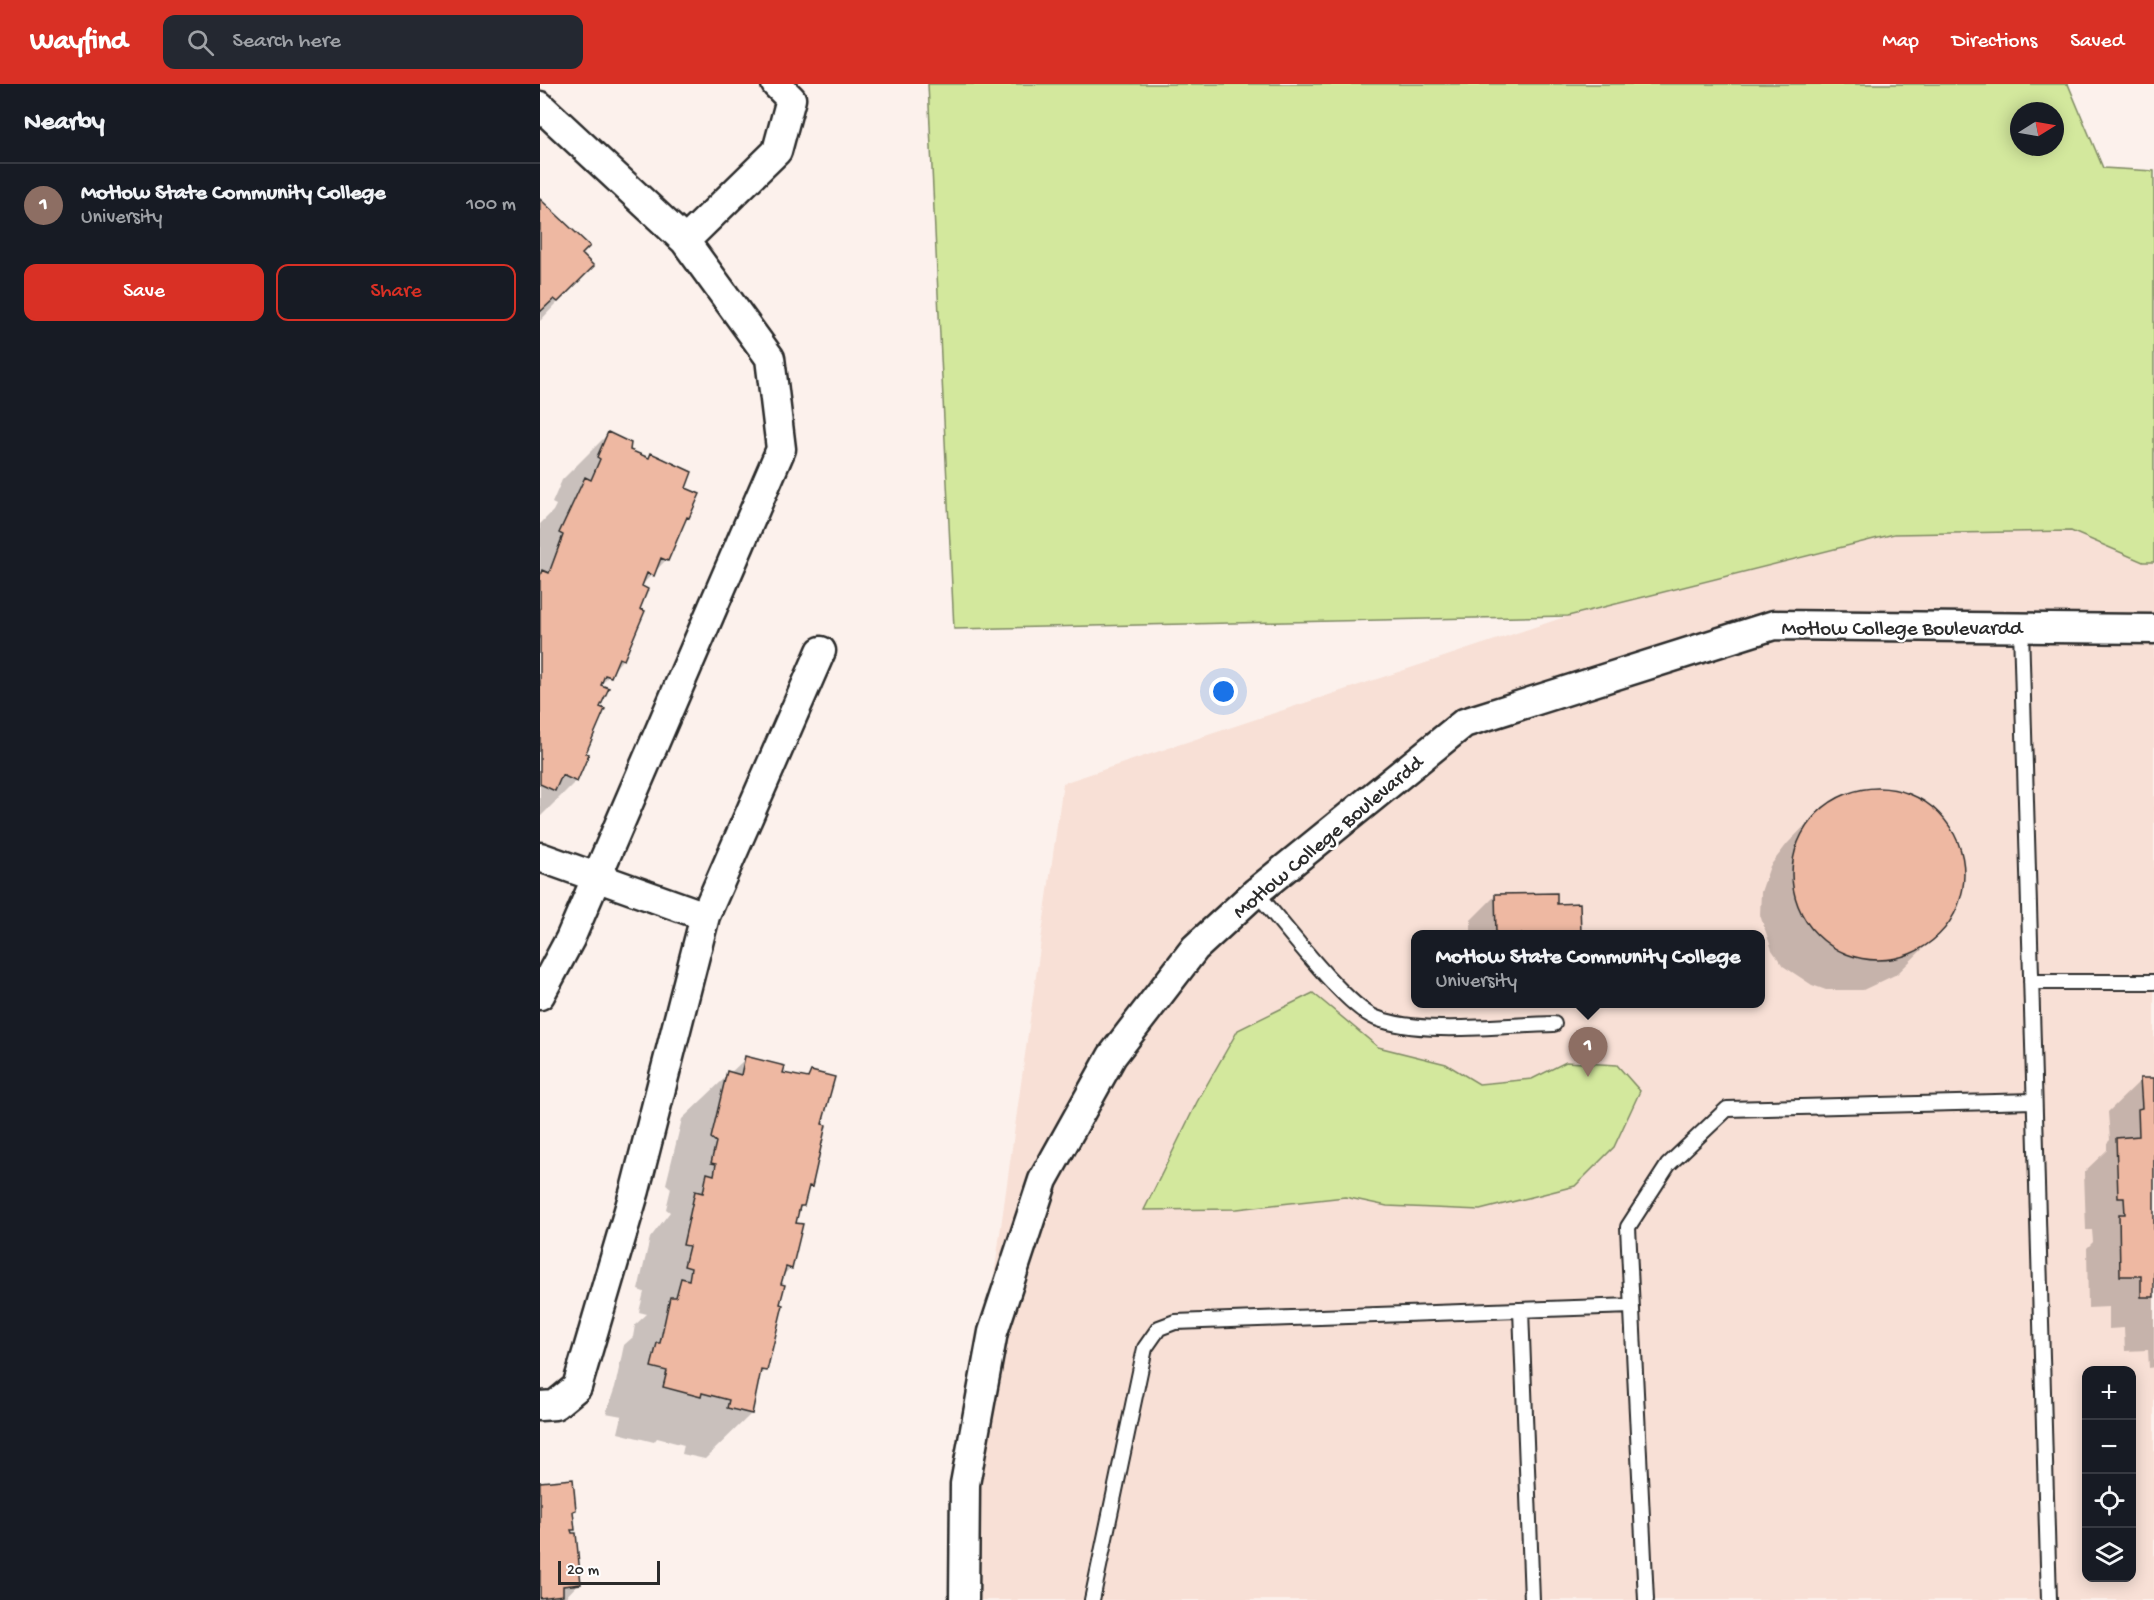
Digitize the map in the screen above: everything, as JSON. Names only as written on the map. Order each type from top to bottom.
[{"type":"street","points":[[685,241],[777,151],[791,99],[776,84]]},
{"type":"street","points":[[540,106],[685,241],[770,358],[781,449],[570,939],[540,994]]},
{"type":"street","name":"Motlow College Boulevardd","points":[[964,1600],[964,1484],[993,1332],[1043,1180],[1112,1056],[1195,948],[1256,892],[1464,723],[1774,625],[2154,629]]},
{"type":"street","points":[[540,1406],[555,1405],[577,1387],[634,1190],[705,916],[821,651]]},
{"type":"street","points":[[540,857],[705,916]]},
{"type":"lane","points":[[2021,628],[2049,1600]]},
{"type":"lane","points":[[1256,892],[1349,999],[1374,1018],[1406,1026],[1554,1024]]},
{"type":"lane","points":[[2031,982],[2154,982]]},
{"type":"lane","points":[[1646,1600],[1628,1227],[1668,1165],[1727,1110],[2034,1101]]},
{"type":"lane","points":[[1092,1600],[1145,1348],[1159,1328],[1175,1322],[1632,1306]]},
{"type":"lane","points":[[1521,1310],[1532,1600]]},
{"type":"shaded area","points":[[2071,531],[2143,562],[2154,562],[2154,1600],[964,1600],[965,1484],[1063,783],[1568,616],[1894,534]]},
{"type":"green space","points":[[928,84],[2068,84],[2103,168],[2154,171],[2154,562],[2143,562],[2071,531],[1894,534],[1568,616],[954,629]]},
{"type":"green space","points":[[1313,993],[1378,1047],[1446,1064],[1479,1084],[1532,1079],[1566,1062],[1617,1065],[1640,1091],[1614,1147],[1575,1186],[1480,1210],[1387,1206],[1345,1197],[1237,1209],[1144,1210],[1197,1102],[1238,1030]]},
{"type":"building","points":[[540,199],[590,246],[582,254],[594,266],[558,302],[554,299],[540,312]]},
{"type":"building","points":[[608,432],[631,443],[630,450],[649,458],[651,453],[692,472],[686,488],[700,494],[689,518],[687,517],[668,561],[661,558],[654,576],[647,573],[642,586],[648,589],[640,609],[645,611],[624,660],[619,658],[611,677],[605,675],[601,685],[609,688],[600,707],[605,709],[586,753],[589,754],[577,782],[562,775],[555,791],[540,784],[540,576],[542,570],[549,573],[563,535],[559,533],[585,477],[591,480],[600,459],[597,457]]},
{"type":"building","points":[[1878,788],[1895,789],[1911,794],[1926,802],[1939,813],[1950,826],[1958,841],[1963,857],[1963,891],[1958,907],[1950,922],[1939,935],[1926,946],[1911,954],[1895,959],[1878,960],[1861,959],[1845,954],[1830,946],[1817,935],[1806,922],[1798,907],[1793,891],[1792,874],[1793,857],[1798,841],[1806,826],[1817,813],[1830,802],[1845,794],[1861,789]]},
{"type":"building","points":[[1557,893],[1557,904],[1580,903],[1581,930],[1496,930],[1495,894]]},
{"type":"building","points":[[745,1056],[785,1066],[783,1073],[808,1078],[811,1071],[835,1077],[822,1124],[826,1125],[812,1187],[809,1186],[804,1206],[800,1206],[796,1223],[803,1224],[792,1269],[786,1267],[781,1284],[785,1285],[780,1304],[783,1305],[767,1371],[761,1370],[752,1414],[727,1408],[729,1400],[702,1393],[701,1397],[663,1387],[667,1371],[651,1367],[657,1343],[660,1343],[670,1297],[676,1297],[681,1278],[689,1280],[691,1268],[684,1266],[689,1246],[683,1245],[695,1191],[703,1193],[707,1173],[714,1175],[716,1164],[711,1163],[716,1142],[711,1138],[727,1071],[741,1075]]},
{"type":"building","points":[[2140,1078],[2154,1078],[2154,1297],[2141,1297],[2141,1276],[2120,1276],[2119,1214],[2125,1214],[2124,1198],[2118,1198],[2116,1138],[2139,1136],[2138,1109],[2142,1108]]},
{"type":"building","points":[[573,1479],[576,1510],[573,1511],[575,1530],[571,1530],[572,1533],[576,1533],[581,1584],[563,1586],[563,1595],[540,1598],[540,1482]]},
{"type":"place","name":"Motlow State Community College","points":[[1588,1077]]}]
